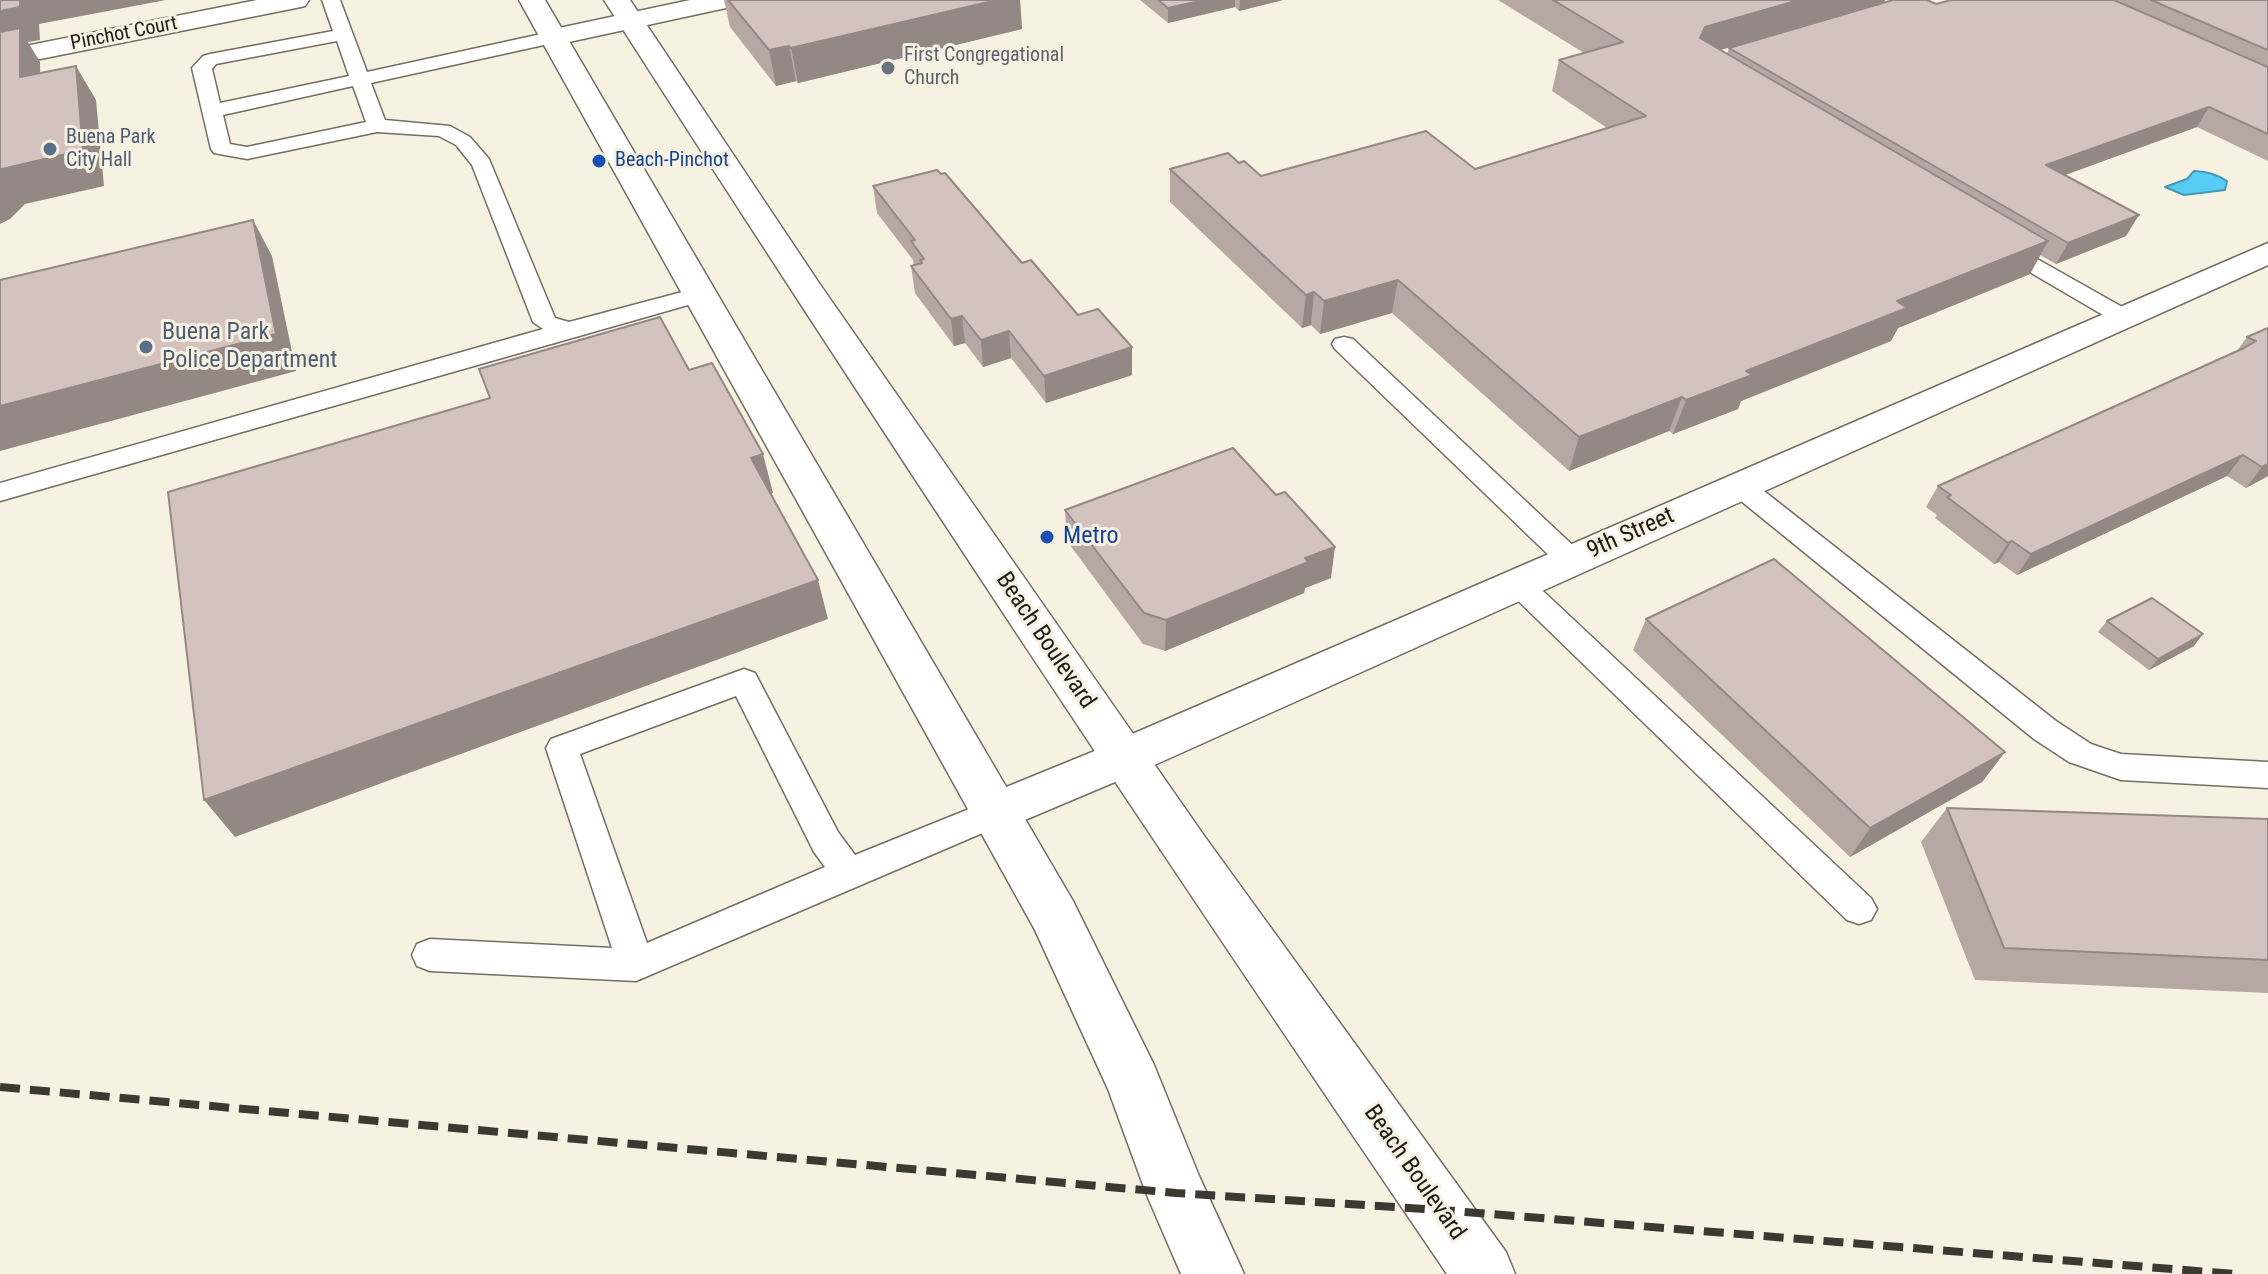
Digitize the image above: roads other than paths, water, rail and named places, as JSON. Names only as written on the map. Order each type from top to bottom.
[{"type":"main road","name":"Pinchot Court","points":[[0,59],[296,0]]},
{"type":"main road","points":[[532,0],[1055,917],[1134,1084],[1176,1193],[1213,1274]]},
{"type":"main road","points":[[555,37],[624,10],[726,0]]},
{"type":"main road","name":"Beach Boulevard","points":[[624,10],[812,297],[1124,758],[1484,1274]]},
{"type":"main road","name":"9th Street","points":[[994,813],[2266,256]]},
{"type":"lane","points":[[331,0],[377,126]]},
{"type":"lane","points":[[344,34],[210,60],[202,68],[221,149],[247,153],[377,126],[443,130],[463,141],[482,163],[545,322],[568,330]]},
{"type":"lane","points":[[212,111],[555,37]]},
{"type":"lane","points":[[1988,237],[2123,317]]},
{"type":"lane","points":[[0,492],[701,294]]},
{"type":"lane","points":[[1344,344],[1571,560]]},
{"type":"lane","points":[[1740,486],[2045,730],[2080,753],[2121,767],[2268,775]]},
{"type":"lane","points":[[1518,584],[1859,909]]},
{"type":"lane","points":[[636,965],[562,748],[744,681],[826,842],[848,873]]},
{"type":"lane","points":[[430,955],[636,965],[994,813]]},
{"type":"water","points":[[2194,171],[2211,173],[2227,181],[2225,190],[2184,195],[2165,187],[2187,179]]},
{"type":"railway","points":[[0,1087],[1176,1193],[1441,1210],[2234,1274]]},
{"type":"place","name":"First Congregational Church","points":[[888,68]]},
{"type":"place","name":"Buena Park City Hall","points":[[50,149]]},
{"type":"place","name":"Beach-Pinchot","points":[[599,161]]},
{"type":"place","name":"Buena Park Police Department","points":[[146,347]]},
{"type":"place","name":"Metro","points":[[1047,537]]}]
